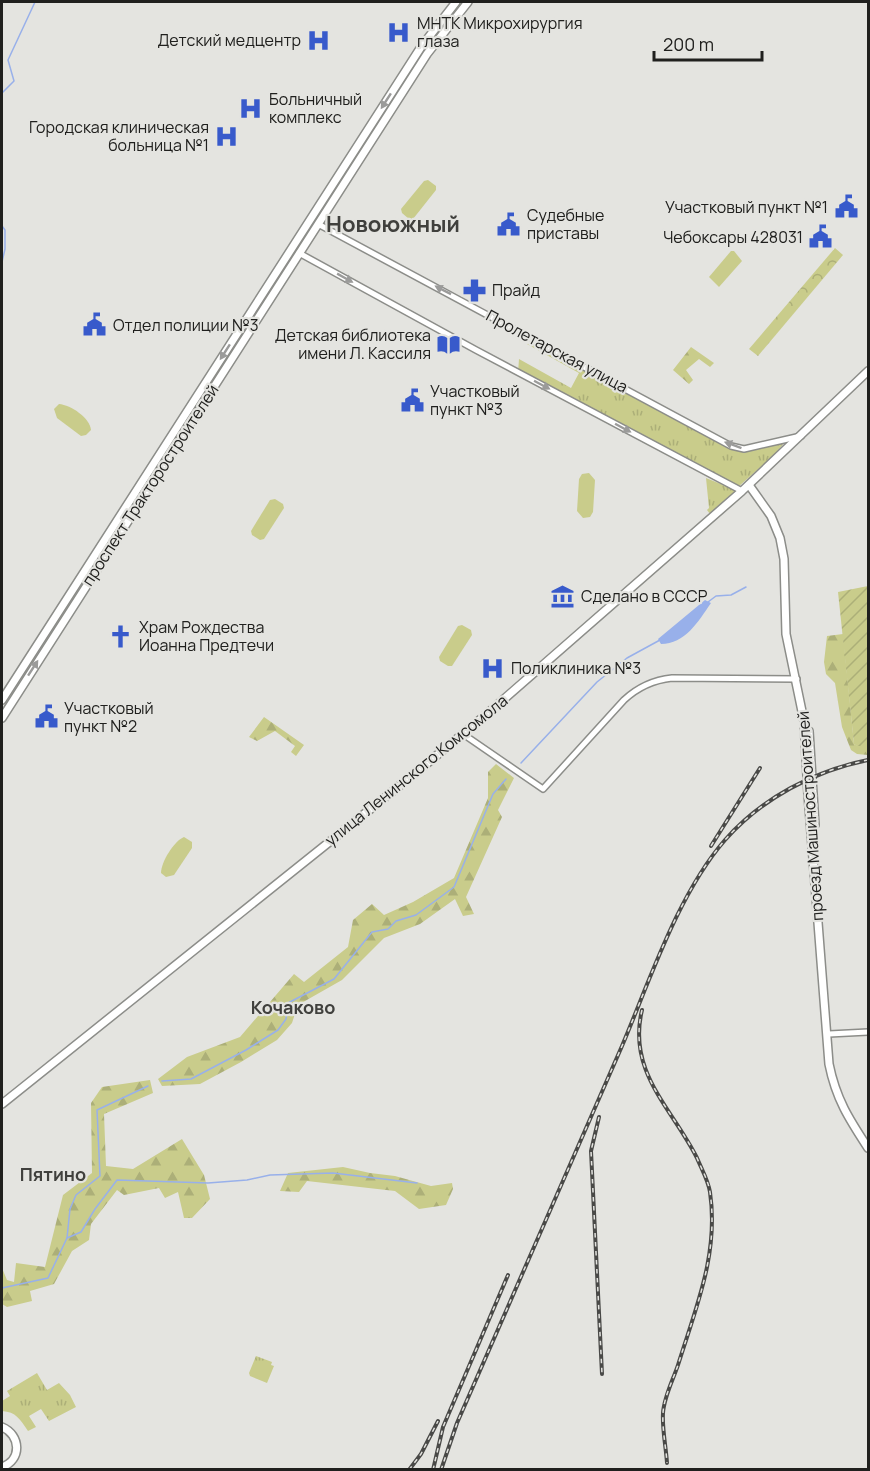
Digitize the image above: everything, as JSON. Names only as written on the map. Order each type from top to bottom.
[{"type":"main road","name":"проспект Тракторостроителей","points":[[2,700],[400,79],[421,47],[456,2]]},
{"type":"main road","name":"проспект Тракторостроителей","points":[[2,718],[427,54],[468,2]]},
{"type":"main road","points":[[400,79],[408,84]]},
{"type":"main road","points":[[373,122],[381,126]]},
{"type":"main road","points":[[334,182],[342,186]]},
{"type":"main road","points":[[309,221],[318,224]]},
{"type":"main road","points":[[294,245],[299,253]]},
{"type":"main road","name":"улица Ленинского Комсомола","points":[[2,1104],[462,734],[751,484],[868,371]]},
{"type":"main road","name":"проезд Машиностроителей","points":[[751,484],[777,524],[784,556],[788,590],[786,634],[799,679],[804,721],[831,1074],[840,1099],[868,1148]]},
{"type":"main road","points":[[125,508],[133,513]]},
{"type":"main road","name":"проезд Машиностроителей","points":[[840,1099],[868,1141]]},
{"type":"main road","points":[[2,1427],[15,1438],[17,1449],[14,1458],[2,1467]]},
{"type":"street","name":"Пролетарская улица","points":[[318,224],[731,446],[744,448],[801,436]]},
{"type":"street","points":[[299,253],[742,491]]},
{"type":"street","points":[[462,734],[543,789],[624,700],[651,682],[672,678],[799,679]]},
{"type":"street","points":[[827,1035],[868,1032]]},
{"type":"green space","points":[[428,180],[436,186],[436,190],[413,219],[409,219],[401,209],[424,181]]},
{"type":"green space","points":[[835,248],[843,255],[758,356],[749,349]]},
{"type":"green space","points":[[731,251],[734,251],[742,261],[719,287],[709,277]]},
{"type":"green space","points":[[256,310],[258,311],[135,503],[133,501]]},
{"type":"green space","points":[[541,343],[738,448],[789,437],[774,455],[738,487],[518,373],[519,359],[571,388],[579,373],[527,344]]},
{"type":"green space","points":[[691,347],[714,363],[710,367],[699,359],[686,370],[693,380],[689,384],[673,370]]},
{"type":"green space","points":[[59,404],[79,413],[90,425],[91,430],[81,436],[57,418],[54,409]]},
{"type":"green space","points":[[589,473],[595,480],[593,512],[590,517],[583,518],[577,511],[579,479],[582,474]]},
{"type":"green space","points":[[706,478],[738,491],[722,507],[719,506],[710,514],[707,510],[709,508]]},
{"type":"green space","points":[[275,499],[283,504],[284,508],[264,539],[260,540],[252,535],[251,531],[270,500]]},
{"type":"green space","points":[[868,586],[868,746],[857,746],[854,744],[838,592]]},
{"type":"green space","points":[[462,625],[471,630],[472,635],[452,666],[448,666],[440,661],[439,657],[458,626]]},
{"type":"green space","points":[[843,634],[854,744],[868,746],[868,755],[857,754],[851,750],[842,727],[835,683],[826,674],[824,662],[827,636]]},
{"type":"green space","points":[[264,717],[304,745],[296,756],[291,752],[295,746],[275,731],[257,741],[249,737]]},
{"type":"green space","points":[[496,764],[514,778],[498,810],[502,817],[466,897],[474,914],[463,916],[455,899],[420,924],[384,938],[342,980],[298,1005],[292,1023],[277,1040],[200,1084],[162,1086],[158,1079],[187,1057],[240,1037],[294,974],[304,982],[348,947],[353,920],[372,904],[384,915],[413,902],[454,878],[488,798],[488,772]]},
{"type":"green space","points":[[184,837],[192,842],[192,848],[174,875],[166,877],[161,873],[166,858],[172,847]]},
{"type":"green space","points":[[150,1080],[153,1093],[104,1114],[106,1166],[133,1169],[182,1139],[204,1175],[210,1199],[192,1218],[184,1218],[178,1192],[165,1198],[159,1188],[124,1195],[117,1190],[91,1224],[89,1240],[72,1251],[54,1284],[30,1291],[32,1301],[7,1307],[2,1304],[2,1268],[7,1280],[14,1282],[16,1263],[45,1267],[63,1195],[92,1173],[91,1103],[102,1087]]},
{"type":"green space","points":[[343,1167],[395,1176],[431,1186],[452,1183],[453,1189],[446,1205],[419,1209],[395,1191],[307,1181],[299,1192],[280,1191],[288,1173]]},
{"type":"green space","points":[[256,1356],[272,1362],[271,1365],[274,1366],[267,1383],[250,1376],[249,1373]]},
{"type":"green space","points":[[37,1373],[47,1390],[59,1383],[70,1395],[76,1407],[49,1421],[41,1409],[29,1416],[36,1427],[28,1431],[17,1417],[2,1411],[2,1401],[10,1396],[7,1391]]},
{"type":"water","points":[[705,600],[711,603],[690,631],[677,640],[661,644],[658,639]]},
{"type":"waterway","points":[[2,93],[14,81],[8,60],[35,2]]},
{"type":"waterway","points":[[2,226],[5,230],[2,262]]},
{"type":"waterway","points":[[708,602],[716,596],[731,595],[746,587]]},
{"type":"waterway","points":[[521,763],[597,682],[627,658],[660,640]]},
{"type":"waterway","points":[[162,1081],[191,1079],[278,1030],[286,1019],[288,1003],[334,979],[372,932],[388,929],[396,921],[416,915],[454,887],[493,794],[506,779]]},
{"type":"waterway","points":[[2,1288],[48,1278],[67,1238],[70,1209],[76,1195],[100,1176],[97,1110],[148,1086]]},
{"type":"waterway","points":[[67,1238],[81,1232],[117,1180],[208,1183],[247,1180],[270,1175],[333,1173],[417,1183]]},
{"type":"railway","points":[[441,1470],[457,1423],[622,1046],[666,939],[693,886],[725,840],[755,811],[790,788],[809,779],[868,760]]},
{"type":"railway","points":[[711,846],[760,768]]},
{"type":"railway","points":[[642,1010],[639,1032],[646,1071],[697,1158],[709,1188],[712,1215],[709,1259],[704,1280],[664,1407],[663,1425],[667,1463]]},
{"type":"railway","points":[[599,1117],[591,1151],[602,1374]]},
{"type":"railway","points":[[433,1470],[443,1427],[508,1275]]},
{"type":"railway","points":[[409,1470],[421,1454],[438,1421]]},
{"type":"place","name":"МНТК Микрохирургия глаза","points":[[399,32]]},
{"type":"place","name":"Детский медцентр","points":[[319,40]]},
{"type":"place","name":"Больничный комплекс","points":[[251,108]]},
{"type":"place","name":"Городская клиническая больница №1","points":[[227,136]]},
{"type":"place","name":"Участковый пункт №1","points":[[846,207]]},
{"type":"place","name":"Судебные приставы","points":[[509,224]]},
{"type":"place","name":"Чебоксары 428031","points":[[821,237]]},
{"type":"place","name":"Прайд","points":[[474,290]]},
{"type":"place","name":"Отдел полиции №3","points":[[95,325]]},
{"type":"place","name":"Детская библиотека имени Л. Кассиля","points":[[449,344]]},
{"type":"place","name":"Участковый пункт №3","points":[[412,400]]},
{"type":"place","name":"Сделано в СССР","points":[[563,596]]},
{"type":"place","name":"Храм Рождества Иоанна Предтечи","points":[[121,636]]},
{"type":"place","name":"Поликлиника №3","points":[[493,668]]},
{"type":"place","name":"Участковый пункт №2","points":[[46,717]]},
{"type":"district","name":"Новоюжный","points":[[393,224]]},
{"type":"district","name":"Кочаково","points":[[293,1008]]},
{"type":"district","name":"Пятино","points":[[53,1175]]}]
